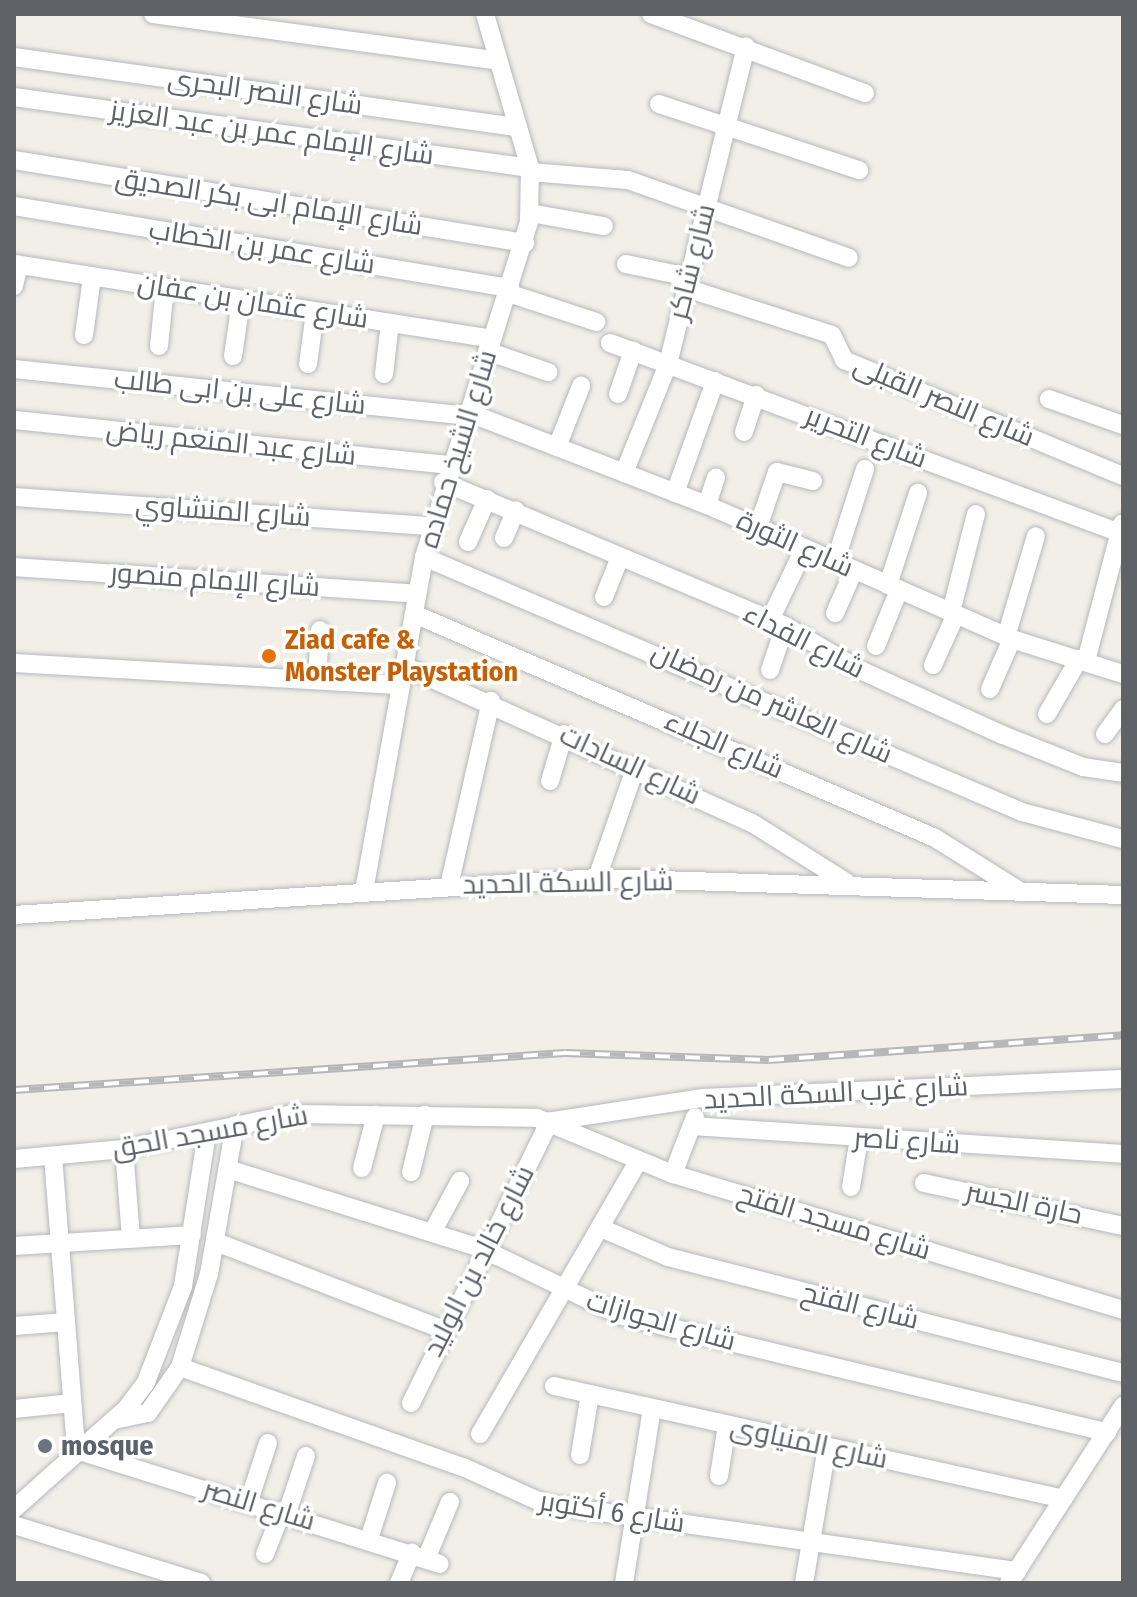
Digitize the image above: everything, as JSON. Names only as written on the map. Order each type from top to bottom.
[{"type":"street","points":[[153,14],[493,60]]},
{"type":"street","name":"شارع الشيخ حماده","points":[[364,891],[424,557],[446,474],[525,243],[530,213],[530,170],[493,60],[485,14]]},
{"type":"street","points":[[651,14],[746,46],[865,93]]},
{"type":"street","name":"شارع شاكر","points":[[624,473],[668,364],[746,46]]},
{"type":"street","name":"شارع النصر البحرى","points":[[14,57],[516,127]]},
{"type":"street","name":"شارع الإمام عمر بن عبد العزيز","points":[[14,97],[530,170],[619,178],[849,258]]},
{"type":"street","points":[[659,104],[859,170]]},
{"type":"street","name":"شارع الإمام ابى بكر الصديق","points":[[14,160],[525,243]]},
{"type":"street","name":"شارع عمر بن الخطاب","points":[[14,206],[509,291],[596,322]]},
{"type":"street","points":[[530,213],[604,226]]},
{"type":"street","name":"شارع النصر القبلى","points":[[626,264],[832,335],[844,360],[1123,476]]},
{"type":"street","points":[[14,286],[16,265]]},
{"type":"street","name":"شارع عثمان بن عفان","points":[[16,265],[390,323],[489,345],[548,372]]},
{"type":"street","points":[[84,335],[92,277]]},
{"type":"street","points":[[159,346],[165,287]]},
{"type":"street","points":[[233,356],[241,301]]},
{"type":"street","points":[[308,364],[315,312]]},
{"type":"street","points":[[384,374],[390,323]]},
{"type":"street","name":"شارع التحرير","points":[[610,343],[1122,527]]},
{"type":"street","points":[[618,394],[633,351]]},
{"type":"street","name":"شارع على بن ابى طالب","points":[[14,369],[466,414]]},
{"type":"street","points":[[675,493],[715,381]]},
{"type":"street","points":[[557,447],[581,386]]},
{"type":"street","points":[[744,432],[756,395]]},
{"type":"street","points":[[1049,399],[1123,425]]},
{"type":"street","name":"شارع الثورة","points":[[466,414],[707,505],[1009,638],[1123,674]]},
{"type":"street","name":"شارع عبد المنعم رياض","points":[[14,420],[446,474]]},
{"type":"street","points":[[835,562],[865,469]]},
{"type":"street","points":[[758,527],[777,472],[813,481]]},
{"type":"street","name":"شارع الفداء","points":[[446,474],[487,499],[778,623],[858,669],[1003,735],[1083,767],[1123,773]]},
{"type":"street","points":[[707,505],[716,477]]},
{"type":"street","points":[[876,646],[918,493]]},
{"type":"street","name":"شارع المنشاوي","points":[[14,497],[432,526]]},
{"type":"street","points":[[468,542],[487,499]]},
{"type":"street","points":[[504,538],[516,510]]},
{"type":"street","points":[[933,665],[954,613],[976,514]]},
{"type":"street","points":[[1047,714],[1082,660],[1122,527]]},
{"type":"street","points":[[990,689],[1009,638],[1036,536]]},
{"type":"street","points":[[770,670],[778,623],[804,549]]},
{"type":"street","name":"شارع العاشر من رمضان","points":[[424,557],[1022,812],[1123,839]]},
{"type":"street","points":[[604,597],[620,557]]},
{"type":"street","name":"شارع الإمام منصور","points":[[14,567],[416,594]]},
{"type":"street","points":[[835,613],[854,570]]},
{"type":"street","name":"شارع الجلاء","points":[[414,614],[935,838],[1025,895]]},
{"type":"street","points":[[317,680],[320,630]]},
{"type":"street","points":[[14,663],[400,685]]},
{"type":"street","name":"شارع السادات","points":[[404,666],[636,766],[752,823],[846,882]]},
{"type":"street","points":[[449,886],[491,701]]},
{"type":"street","points":[[1105,734],[1123,709]]},
{"type":"street","points":[[550,781],[564,734]]},
{"type":"street","points":[[597,878],[636,766]]},
{"type":"street","name":"شارع السكة الحديد","points":[[14,915],[597,878],[846,882],[1025,895],[1123,895]]},
{"type":"street","name":"شارع غرب السكة الحديد","points":[[550,1121],[702,1098],[1123,1079]]},
{"type":"street","points":[[673,1174],[702,1098]]},
{"type":"street","name":"شارع مسجد الحق","points":[[14,1159],[124,1149],[307,1113],[550,1121]]},
{"type":"street","points":[[362,1168],[376,1115]]},
{"type":"street","points":[[411,1172],[425,1115]]},
{"type":"street","name":"شارع مسجد الفتح","points":[[550,1121],[673,1174],[1123,1310]]},
{"type":"street","name":"شارع خالد بن الوليد","points":[[411,1403],[442,1329],[550,1121]]},
{"type":"street","points":[[114,1420],[148,1413],[180,1367],[216,1242],[235,1125]]},
{"type":"street","name":"شارع ناصر","points":[[692,1126],[1123,1154]]},
{"type":"street","points":[[14,1508],[137,1396],[162,1347],[192,1235],[207,1133]]},
{"type":"street","points":[[851,1187],[859,1138]]},
{"type":"street","points":[[124,1149],[131,1238]]},
{"type":"street","points":[[53,1156],[76,1450]]},
{"type":"street","points":[[480,1434],[638,1161]]},
{"type":"street","name":"شارع الجوازات","points":[[228,1169],[483,1249],[564,1292],[643,1322],[1107,1432]]},
{"type":"street","points":[[433,1231],[460,1181]]},
{"type":"street","name":"حارة الجسر","points":[[924,1183],[1123,1226]]},
{"type":"street","name":"شارع الفتح","points":[[601,1228],[668,1257],[1123,1373]]},
{"type":"street","points":[[14,1246],[192,1235]]},
{"type":"street","points":[[216,1242],[442,1329]]},
{"type":"street","points":[[14,1326],[66,1322]]},
{"type":"street","name":"شارع 6 أكتوبر","points":[[180,1367],[463,1467],[528,1499],[811,1542],[1013,1577]]},
{"type":"street","name":"شارع المنياوى","points":[[554,1386],[1064,1499]]},
{"type":"street","points":[[580,1455],[590,1394]]},
{"type":"street","points":[[14,1409],[72,1403]]},
{"type":"street","points":[[1013,1577],[1123,1406]]},
{"type":"street","points":[[624,1583],[652,1408]]},
{"type":"street","points":[[719,1476],[727,1425]]},
{"type":"street","points":[[249,1501],[268,1443]]},
{"type":"street","points":[[804,1583],[827,1447]]},
{"type":"street","name":"شارع النصر","points":[[76,1450],[249,1501],[426,1559]]},
{"type":"street","points":[[265,1554],[306,1456]]},
{"type":"street","points":[[369,1539],[387,1483]]},
{"type":"street","points":[[14,1496],[14,1508]]},
{"type":"street","points":[[399,1583],[426,1559],[450,1502]]},
{"type":"street","points":[[14,1525],[201,1583]]},
{"type":"railway","points":[[14,1090],[565,1053],[769,1060],[1123,1035]]},
{"type":"place","name":"Ziad cafe & Monster Playstation","points":[[269,656]]},
{"type":"place","name":"mosque","points":[[45,1446]]}]
